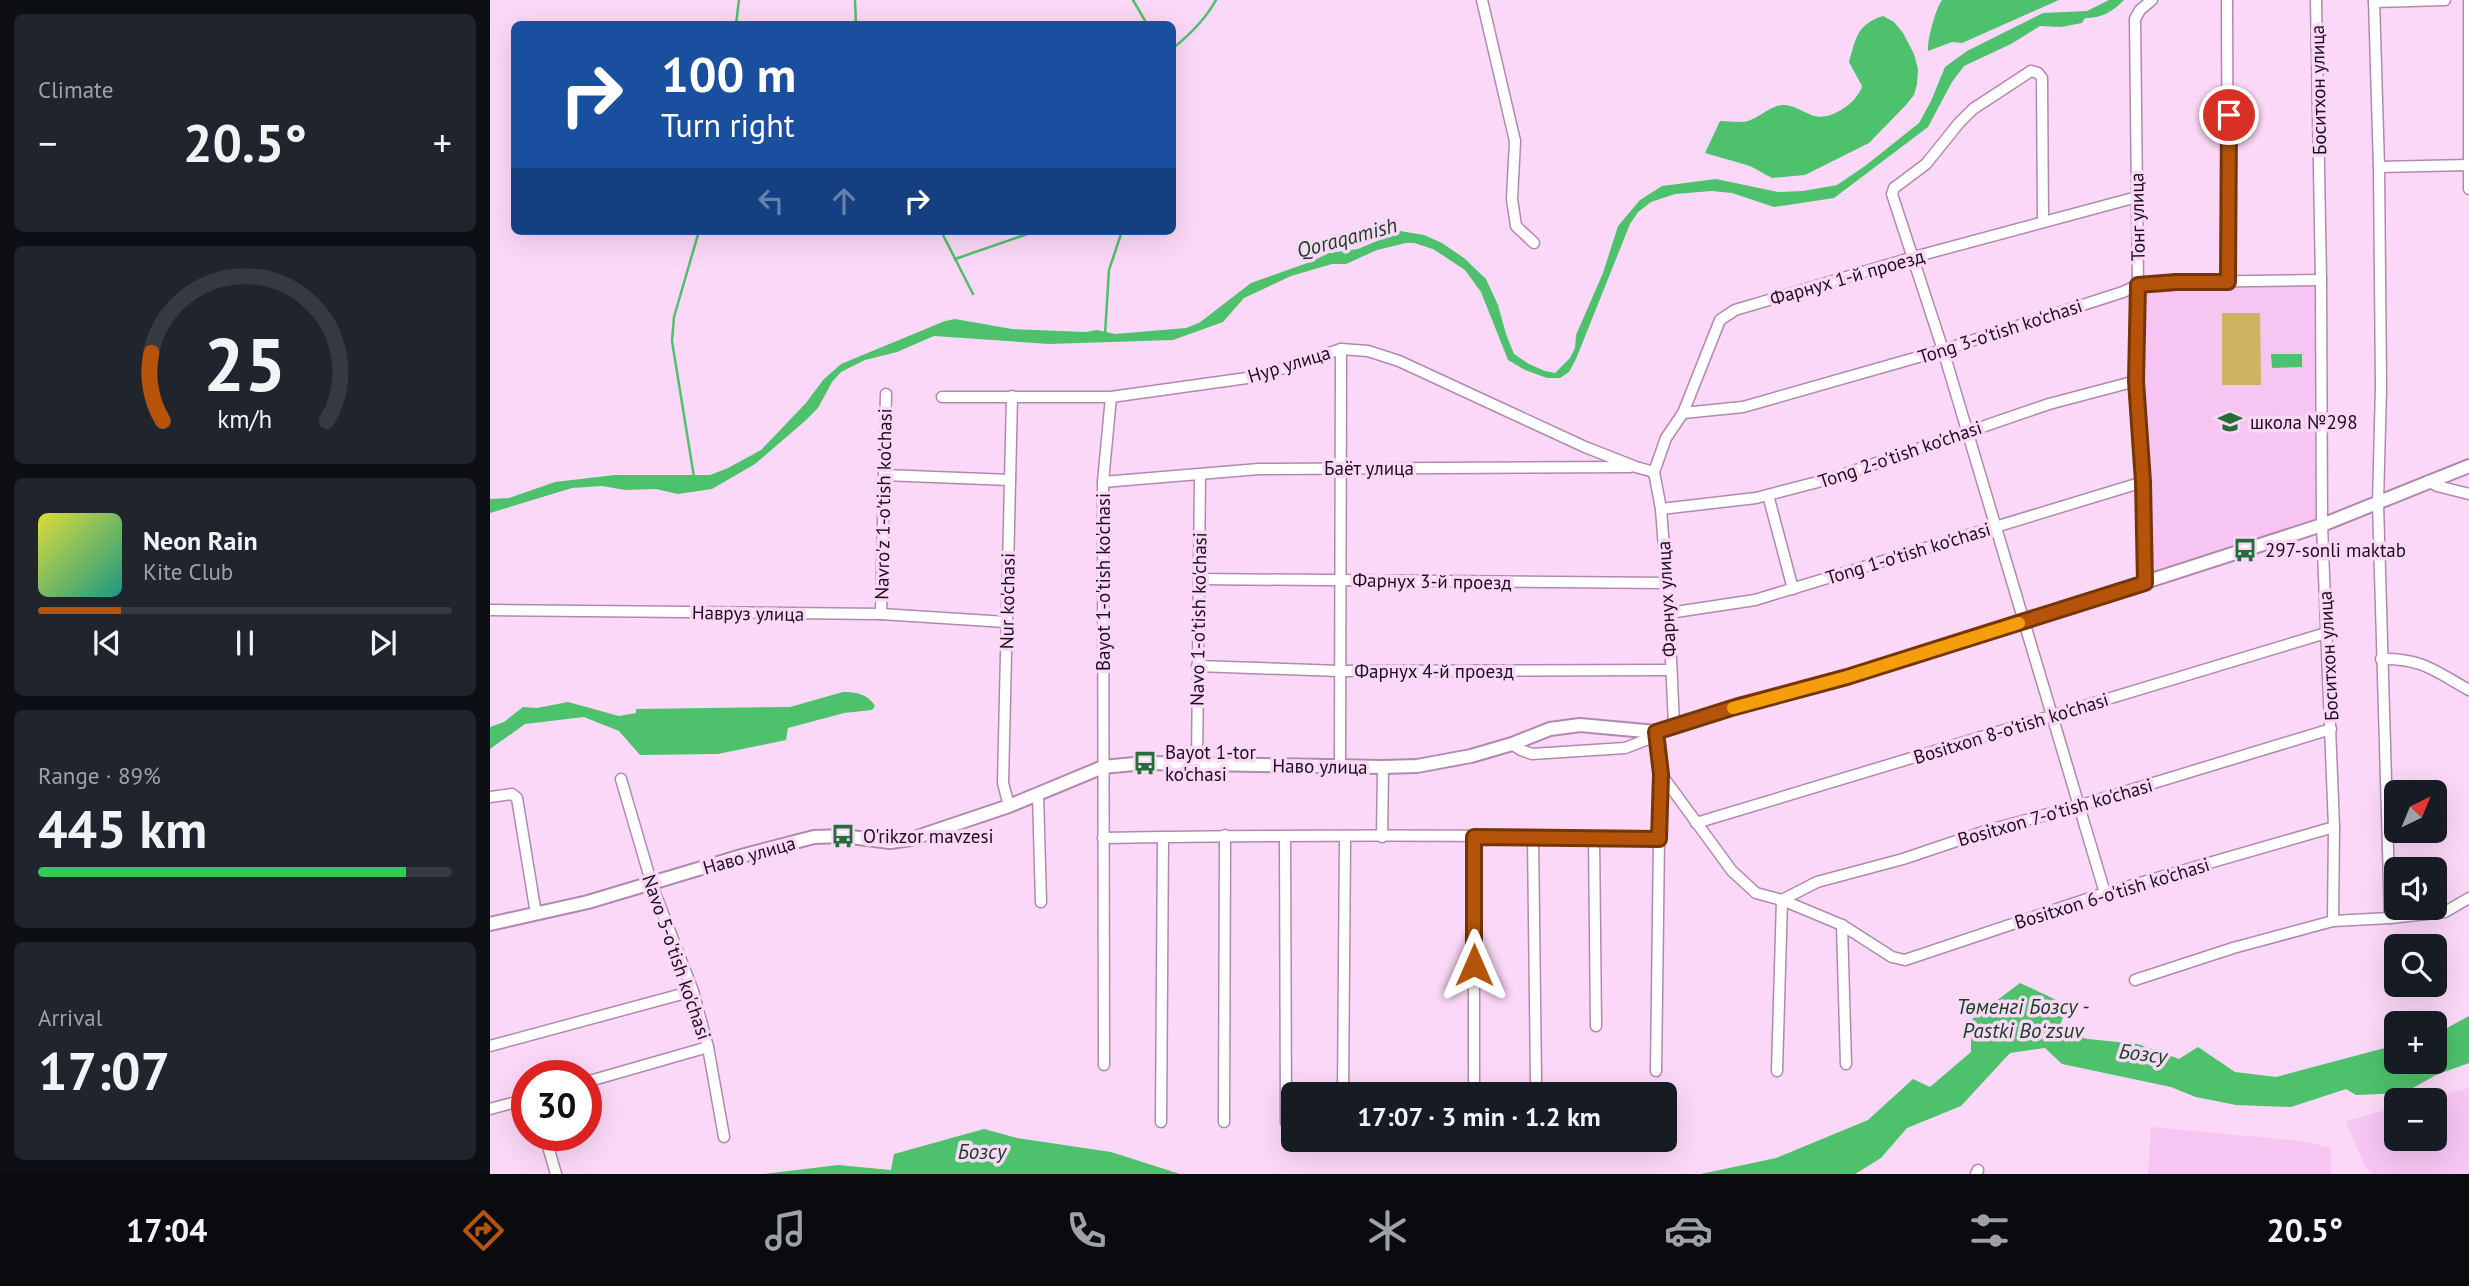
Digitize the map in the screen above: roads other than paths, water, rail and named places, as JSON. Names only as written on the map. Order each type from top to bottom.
[{"type":"street","points":[[1482,0],[1515,141],[1513,199],[1516,226],[1534,243]]},
{"type":"street","name":"Тонг улица","points":[[2145,583],[2143,482],[2136,381],[2138,285],[2135,19],[2140,10],[2152,0]]},
{"type":"street","points":[[2227,0],[2228,282]]},
{"type":"street","name":"Боситхон улица","points":[[2316,0],[2322,525],[2334,827],[2333,920]]},
{"type":"street","points":[[2388,857],[2378,503],[2381,387],[2374,1],[2445,0]]},
{"type":"street","points":[[2469,1],[2469,189]]},
{"type":"street","points":[[2043,222],[2042,78],[2031,71],[1973,109],[1927,164],[1894,188],[1892,194],[1914,257],[2105,893]]},
{"type":"street","points":[[2379,167],[2468,165]]},
{"type":"street","name":"Фарнух 1-й проезд","points":[[1654,472],[1666,438],[1683,413],[1720,320],[1735,310],[1914,257],[2137,197]]},
{"type":"street","name":"Tong 3-o'tish ko'chasi","points":[[1683,413],[1743,407],[1942,351],[2138,285],[2321,280]]},
{"type":"street","points":[[1340,767],[1342,349]]},
{"type":"street","name":"Нур улица","points":[[942,397],[1111,397],[1247,378],[1342,349],[1368,351],[1399,361],[1585,447],[1654,472]]},
{"type":"street","name":"Tong 2-o'tish ko'chasi","points":[[1661,509],[1768,495],[1833,478],[2049,404],[2136,381]]},
{"type":"street","name":"Navro'z 1-o'tish ko'chasi","points":[[881,614],[886,394]]},
{"type":"street","name":"Nur ko'chasi","points":[[1009,806],[1003,783],[1012,396]]},
{"type":"street","name":"Bayot 1-o'tish ko'chasi","points":[[1104,1065],[1103,481],[1111,397]]},
{"type":"street","points":[[1512,744],[1532,754],[1625,748],[1674,726],[1847,677],[2322,525],[2469,466]]},
{"type":"street","name":"Баёт улица","points":[[1103,481],[1259,469],[1636,467]]},
{"type":"street","name":"Фарнух улица","points":[[1654,472],[1661,509],[1674,726]]},
{"type":"street","points":[[884,475],[1010,480]]},
{"type":"street","name":"Navo 1-o'tish ko'chasi","points":[[1197,764],[1200,475]]},
{"type":"street","points":[[2428,481],[2469,494]]},
{"type":"street","name":"Tong 1-o'tish ko'chasi","points":[[1669,613],[1755,600],[2143,482]]},
{"type":"street","points":[[1768,495],[1793,589]]},
{"type":"street","name":"Фарнух 3-й проезд","points":[[1199,579],[1666,583]]},
{"type":"street","name":"Навруз улица","points":[[490,610],[881,614],[1006,622]]},
{"type":"street","name":"Bositxon 8-o'tish ko'chasi","points":[[1696,823],[2326,633]]},
{"type":"street","points":[[2381,659],[2405,659],[2433,667],[2469,690]]},
{"type":"street","name":"Фарнух 4-й проезд","points":[[1197,666],[1340,671],[1670,670]]},
{"type":"street","name":"Наво улица","points":[[490,924],[652,885],[745,855],[814,837],[843,836],[890,842],[911,839],[1009,806],[1103,767],[1145,763],[1383,767],[1471,756],[1550,729],[1580,725],[1656,734]]},
{"type":"street","name":"Bositxon 7-o'tish ko'chasi","points":[[1782,900],[1817,882],[1903,859],[1989,830],[2078,806],[2331,729]]},
{"type":"street","points":[[1656,734],[1661,774],[1656,1071]]},
{"type":"street","points":[[1382,837],[1383,767]]},
{"type":"street","points":[[1661,774],[1732,871],[1756,894],[1782,900],[1842,925],[1846,1065]]},
{"type":"street","name":"Navo 5-o'tish ko'chasi","points":[[621,779],[652,885],[693,991],[708,1047],[724,1137]]},
{"type":"street","points":[[490,797],[512,794],[517,798],[536,914]]},
{"type":"street","points":[[1038,795],[1041,902]]},
{"type":"street","name":"Bositxon 6-o'tish ko'chasi","points":[[1842,925],[1892,957],[1905,960],[2105,893],[2334,827]]},
{"type":"street","points":[[1103,838],[1225,835],[1285,838],[1533,836],[1659,839]]},
{"type":"street","points":[[1224,1122],[1225,835]]},
{"type":"street","points":[[1533,836],[1535,1080]]},
{"type":"street","points":[[1161,1122],[1163,837]]},
{"type":"street","points":[[1343,1082],[1345,837]]},
{"type":"street","points":[[1474,837],[1474,1082]]},
{"type":"street","points":[[1594,837],[1596,1026]]},
{"type":"street","points":[[1285,838],[1286,1082]]},
{"type":"street","points":[[2447,911],[2469,898]]},
{"type":"street","points":[[1777,1071],[1782,900]]},
{"type":"street","points":[[2135,980],[2233,948],[2333,920],[2384,918]]},
{"type":"street","points":[[490,1046],[693,991]]},
{"type":"street","points":[[602,1077],[708,1047]]},
{"type":"street","points":[[490,1109],[511,1103]]},
{"type":"street","points":[[549,1151],[556,1174]]},
{"type":"water","points":[[1942,0],[2059,0],[1962,43],[1952,42],[1928,51],[1932,24]]},
{"type":"water","points":[[2109,0],[2124,0],[2106,14],[2085,18],[2082,23],[2061,27],[2040,26],[2011,44],[1964,66],[1952,82],[1928,127],[1834,198],[1774,207],[1732,193],[1712,191],[1675,194],[1651,202],[1638,212],[1630,224],[1576,359],[1569,372],[1560,378],[1547,378],[1508,360],[1481,292],[1465,270],[1433,249],[1406,243],[1377,250],[1346,264],[1332,264],[1291,276],[1244,298],[1223,322],[1173,340],[1049,344],[934,336],[897,352],[865,360],[841,372],[832,382],[818,408],[805,421],[755,464],[712,489],[678,494],[656,489],[625,490],[602,486],[572,488],[490,513],[490,499],[509,498],[555,482],[615,475],[710,475],[728,468],[761,450],[806,403],[823,380],[841,364],[945,321],[955,319],[1012,329],[1086,332],[1097,330],[1115,334],[1186,328],[1199,323],[1251,283],[1329,253],[1358,249],[1400,231],[1424,235],[1464,258],[1486,279],[1498,305],[1514,354],[1529,364],[1555,373],[1570,358],[1575,348],[1576,335],[1603,273],[1618,226],[1640,200],[1662,186],[1716,179],[1778,192],[1837,185],[1919,123],[1945,67],[1967,51],[2043,13],[2087,11]]},
{"type":"water","points":[[1883,16],[1894,22],[1903,33],[1914,54],[1918,69],[1917,84],[1914,95],[1906,105],[1869,143],[1805,175],[1772,178],[1750,166],[1705,153],[1720,121],[1748,121],[1782,105],[1821,117],[1836,113],[1850,104],[1862,86],[1849,62],[1856,39],[1868,23]]},
{"type":"water","points":[[2271,354],[2302,354],[2302,367],[2272,368]]},
{"type":"water","points":[[843,692],[861,694],[875,706],[872,710],[844,713],[788,728],[786,740],[718,754],[640,755],[619,731],[584,717],[525,724],[490,749],[490,727],[504,722],[523,707],[537,708],[568,702],[619,716],[636,713],[636,709],[790,707]]},
{"type":"water","name":"Төменгі Бозсу - Pastki Boʻzsuv","points":[[2020,983],[2067,1005],[2058,1032],[2088,1039],[2138,1044],[2179,1059],[2198,1047],[2235,1072],[2276,1077],[2384,1048],[2384,1074],[2439,1074],[2413,1088],[2384,1088],[2384,1094],[2356,1095],[2346,1089],[2291,1107],[2236,1105],[2196,1097],[2171,1087],[2062,1064],[2045,1048],[2010,1053],[1961,1106],[1907,1128],[1881,1158],[1855,1174],[1701,1174],[1776,1158],[1868,1120],[1913,1079],[1930,1087],[1971,1052],[1971,1020]]},
{"type":"water","name":"Төменгі Бозсу - Pastki Boʻzsuv","points":[[2469,1016],[2469,1063],[2447,1071],[2447,1028]]},
{"type":"water","name":"Бозсу","points":[[984,1129],[1017,1138],[1111,1152],[1180,1174],[764,1174],[838,1165],[891,1170],[894,1154]]},
{"type":"waterway","points":[[736,21],[739,0]]},
{"type":"waterway","points":[[855,0],[856,21]]},
{"type":"waterway","points":[[1133,0],[1145,21]]},
{"type":"waterway","points":[[1176,46],[1197,26],[1216,0]]},
{"type":"waterway","points":[[694,477],[672,341],[674,317],[698,235]]},
{"type":"waterway","points":[[943,235],[973,294]]},
{"type":"waterway","points":[[955,259],[1024,235]]},
{"type":"waterway","points":[[1105,334],[1109,270],[1121,235]]},
{"type":"place","name":"школа №298","points":[[2230,422]]},
{"type":"place","name":"297-sonli maktab","points":[[2245,550]]},
{"type":"place","name":"Bayot 1-tor ko'chasi","points":[[1145,763]]},
{"type":"place","name":"O'rikzor mavzesi","points":[[843,836]]},
{"type":"water label","name":"Qoraqamish","points":[[1347,238]]}]
